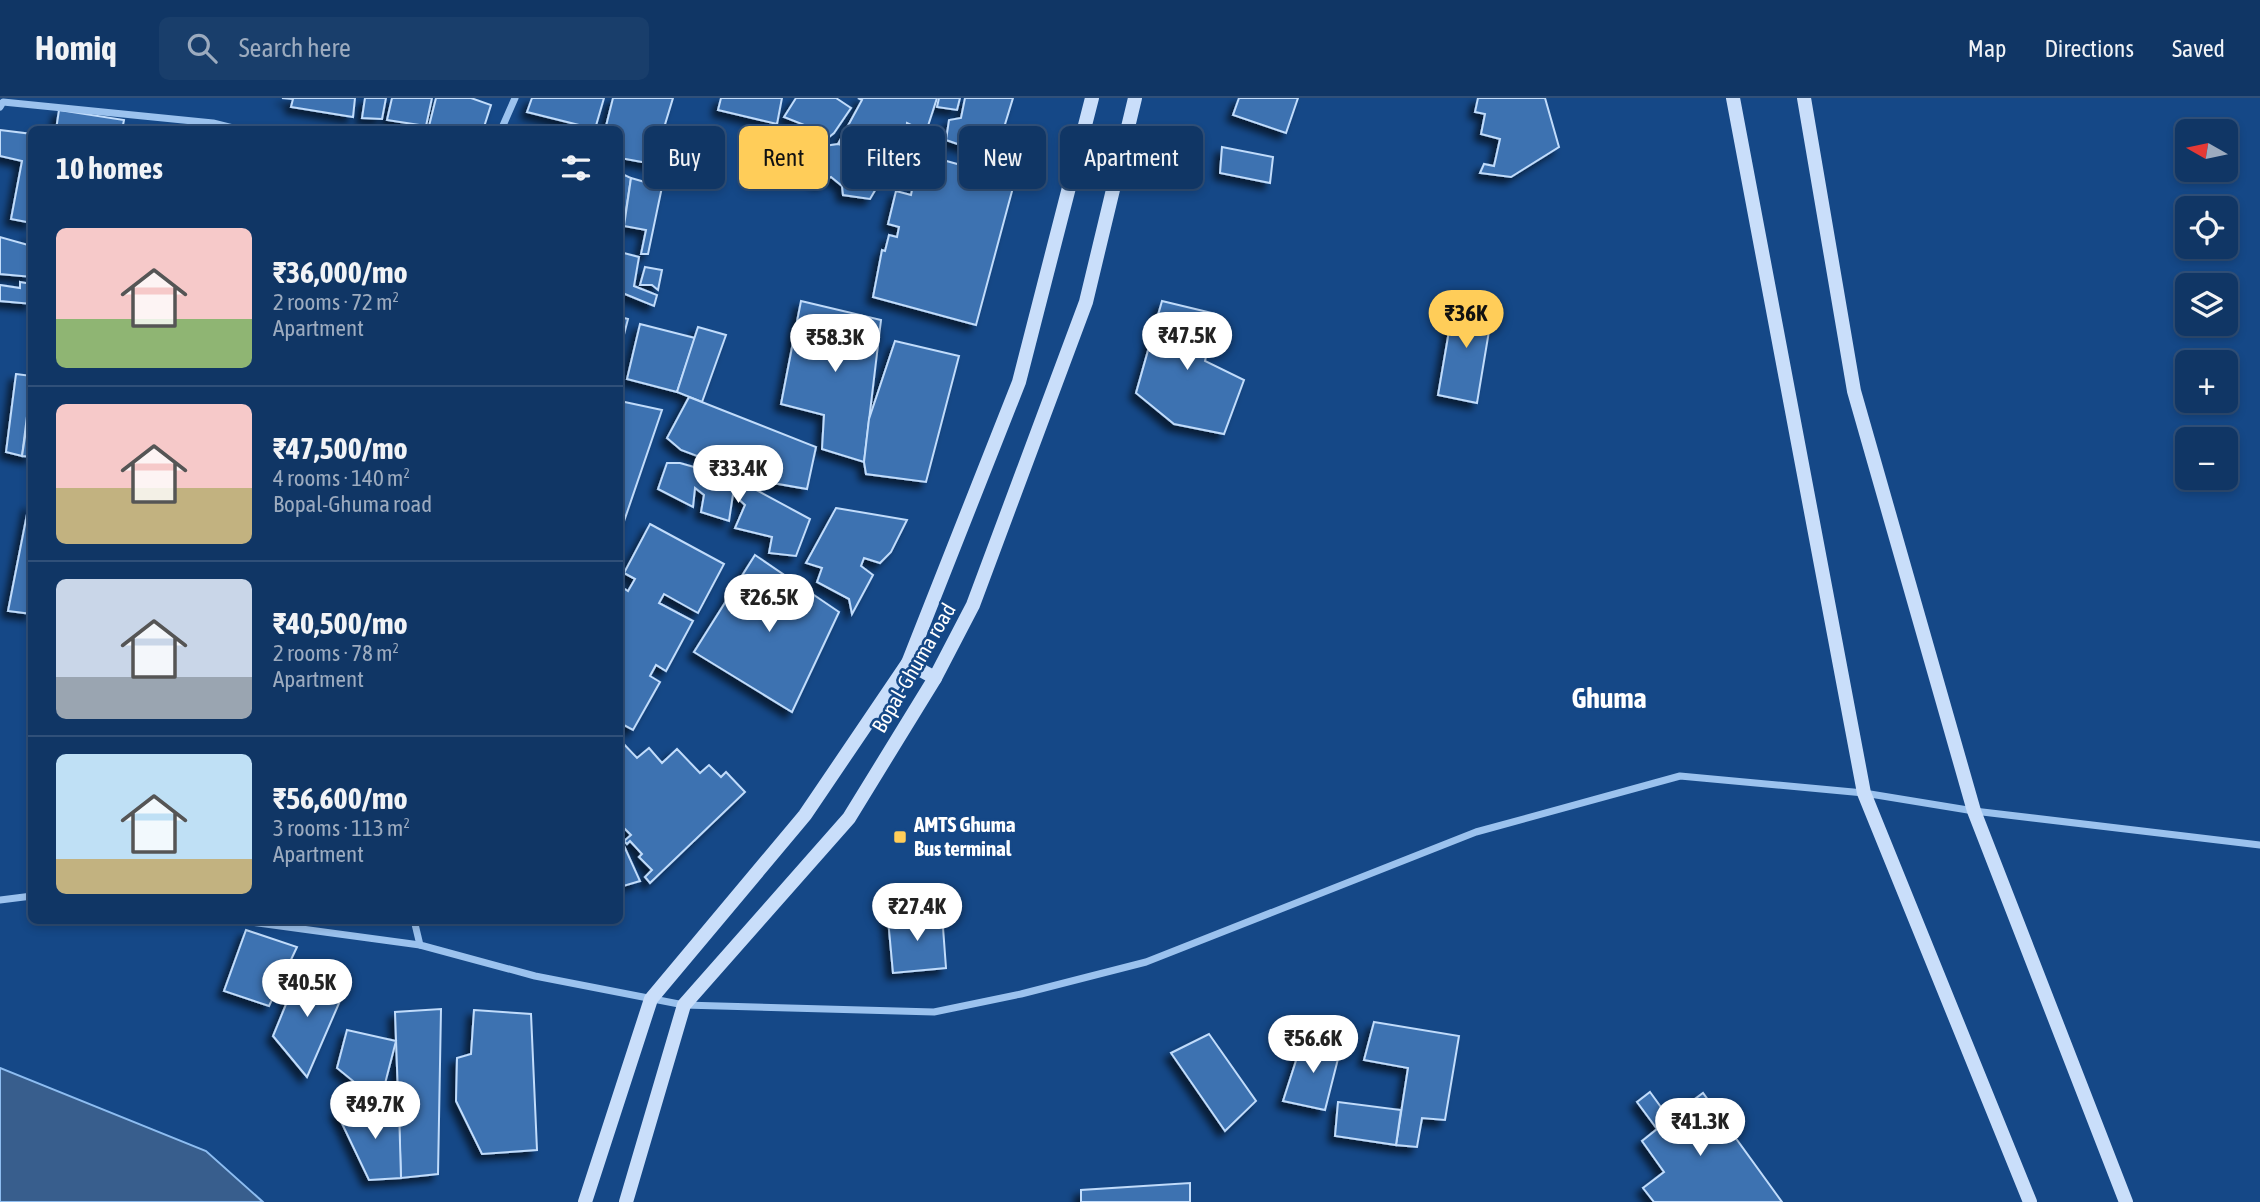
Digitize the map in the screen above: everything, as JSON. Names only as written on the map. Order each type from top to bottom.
[{"type":"street","points":[[503,126],[515,98]]},
{"type":"street","points":[[584,1202],[650,999],[805,815],[908,663],[1019,382],[1092,98]]},
{"type":"street","name":"Bopal-Ghuma road","points":[[626,1202],[684,1005],[849,818],[935,678],[973,606],[1086,302],[1135,98]]},
{"type":"street","points":[[1733,98],[1864,793],[2030,1202]]},
{"type":"street","points":[[1804,98],[1854,391],[1975,811],[2126,1202]]},
{"type":"street","points":[[1,103],[225,126]]},
{"type":"street","points":[[908,663],[935,678]]},
{"type":"street","points":[[265,924],[420,945],[535,976],[684,1005],[934,1012],[1021,994],[1146,962],[1476,832],[1681,776],[1864,793],[1975,811],[2260,845]]},
{"type":"street","points":[[0,900],[28,896]]},
{"type":"street","points":[[415,924],[420,945]]},
{"type":"water","points":[[0,1068],[206,1151],[263,1202],[0,1202]]},
{"type":"building","points":[[282,98],[355,98],[353,117],[291,107],[293,99]]},
{"type":"building","points":[[365,98],[386,98],[382,119],[362,118]]},
{"type":"building","points":[[392,98],[432,98],[426,126],[387,120]]},
{"type":"building","points":[[436,98],[471,98],[491,105],[484,126],[429,126]]},
{"type":"building","points":[[532,98],[604,98],[596,126],[583,126],[527,112]]},
{"type":"building","points":[[613,98],[673,98],[665,126],[644,126],[644,162],[623,159],[623,126],[606,126]]},
{"type":"building","points":[[721,98],[782,98],[777,124],[718,110]]},
{"type":"building","points":[[796,98],[836,98],[851,108],[828,138],[828,126],[807,126],[784,117]]},
{"type":"building","points":[[858,98],[937,98],[928,126],[907,123],[907,126],[848,126],[862,100]]},
{"type":"building","points":[[939,98],[960,98],[957,110],[937,107]]},
{"type":"building","points":[[965,98],[1013,98],[1004,126],[959,126],[959,145],[946,140],[949,120],[961,118]]},
{"type":"building","points":[[1239,98],[1298,98],[1286,133],[1233,115]]},
{"type":"building","points":[[1478,98],[1545,98],[1559,147],[1511,177],[1480,173],[1484,164],[1494,166],[1500,139],[1481,134],[1485,114],[1475,112]]},
{"type":"building","points":[[59,110],[124,120],[123,126],[57,126]]},
{"type":"building","points":[[0,130],[28,134],[28,222],[11,219],[22,161],[0,156]]},
{"type":"building","points":[[838,144],[842,145],[842,186],[831,177],[828,179],[828,145]]},
{"type":"building","points":[[1222,147],[1273,157],[1270,183],[1220,173]]},
{"type":"building","points":[[945,161],[959,164],[959,189],[1013,189],[976,325],[873,297],[882,250],[885,251],[889,235],[897,237],[899,227],[888,224],[896,191],[911,195],[912,189],[945,189]]},
{"type":"building","points":[[623,174],[631,178],[623,230]]},
{"type":"building","points":[[631,178],[644,182],[644,189],[662,189],[648,254],[641,254],[646,230],[624,226]]},
{"type":"building","points":[[842,189],[876,189],[870,199],[843,195]]},
{"type":"building","points":[[0,237],[28,245],[28,277],[0,274]]},
{"type":"building","points":[[623,253],[639,257],[634,286],[657,295],[654,306],[623,293]]},
{"type":"building","points":[[645,267],[662,270],[658,290],[652,285],[640,285]]},
{"type":"building","points":[[20,282],[28,283],[28,304],[0,301],[0,285],[20,288]]},
{"type":"building","points":[[1455,296],[1493,307],[1477,403],[1438,395]]},
{"type":"building","points":[[801,301],[881,320],[864,462],[822,449],[824,415],[781,404]]},
{"type":"building","points":[[1162,301],[1216,314],[1205,361],[1244,380],[1224,434],[1174,424],[1136,393]]},
{"type":"building","points":[[623,318],[628,319],[623,338]]},
{"type":"building","points":[[640,324],[695,338],[677,392],[627,379]]},
{"type":"building","points":[[698,327],[726,335],[702,402],[677,392]]},
{"type":"building","points":[[895,341],[959,356],[926,482],[866,474],[864,462],[869,419]]},
{"type":"building","points":[[16,374],[28,376],[28,408],[22,456],[6,452]]},
{"type":"building","points":[[689,397],[816,447],[807,489],[767,482],[742,469],[729,468],[681,450],[667,438]]},
{"type":"building","points":[[623,402],[662,410],[623,524]]},
{"type":"building","points":[[28,418],[28,457],[22,456]]},
{"type":"building","points":[[667,463],[680,463],[736,479],[810,519],[796,556],[769,553],[772,537],[735,528],[745,505],[733,494],[729,521],[701,512],[704,495],[695,488],[693,507],[658,489]]},
{"type":"building","points":[[836,508],[907,520],[891,552],[880,563],[864,558],[861,566],[873,575],[852,614],[849,599],[817,582],[822,568],[806,563]]},
{"type":"building","points":[[28,509],[28,614],[8,611]]},
{"type":"building","points":[[650,524],[724,564],[698,613],[664,594],[659,603],[693,621],[666,671],[656,665],[650,676],[660,682],[633,730],[623,725],[623,588],[628,591],[635,579],[624,573]]},
{"type":"building","points":[[755,555],[839,612],[792,712],[694,652]]},
{"type":"building","points":[[623,743],[637,758],[649,748],[662,763],[677,749],[700,773],[709,765],[721,777],[726,772],[745,792],[650,883],[645,877],[652,870],[639,857],[642,854],[630,841],[627,844],[624,841],[631,835],[624,828]]},
{"type":"building","points":[[623,844],[640,881],[623,886]]},
{"type":"building","points":[[942,914],[946,968],[893,973],[888,919]]},
{"type":"building","points":[[246,930],[297,947],[269,1006],[224,991]]},
{"type":"building","points":[[298,975],[346,987],[307,1077],[273,1036]]},
{"type":"building","points":[[441,1009],[438,1174],[401,1178],[395,1012]]},
{"type":"building","points":[[474,1010],[531,1014],[537,1150],[482,1154],[456,1101],[457,1058],[471,1054]]},
{"type":"building","points":[[1374,1022],[1459,1036],[1445,1120],[1422,1118],[1417,1147],[1396,1145],[1408,1068],[1364,1060]]},
{"type":"building","points":[[347,1030],[396,1041],[380,1103],[337,1068]]},
{"type":"building","points":[[1209,1034],[1256,1101],[1225,1131],[1171,1053]]},
{"type":"building","points":[[1303,1039],[1341,1047],[1325,1110],[1283,1101]]},
{"type":"building","points":[[1650,1092],[1669,1118],[1703,1093],[1782,1202],[1654,1202],[1643,1188],[1664,1172],[1642,1141],[1657,1129],[1637,1102]]},
{"type":"building","points":[[1338,1102],[1401,1110],[1396,1145],[1335,1136]]},
{"type":"building","points":[[399,1109],[401,1178],[369,1180],[336,1111]]},
{"type":"building","points":[[1190,1183],[1190,1202],[1081,1202],[1081,1190]]},
{"type":"place","name":"AMTS Ghuma Bus terminal","points":[[900,837]]},
{"type":"district","name":"Ghuma","points":[[1609,698]]}]
